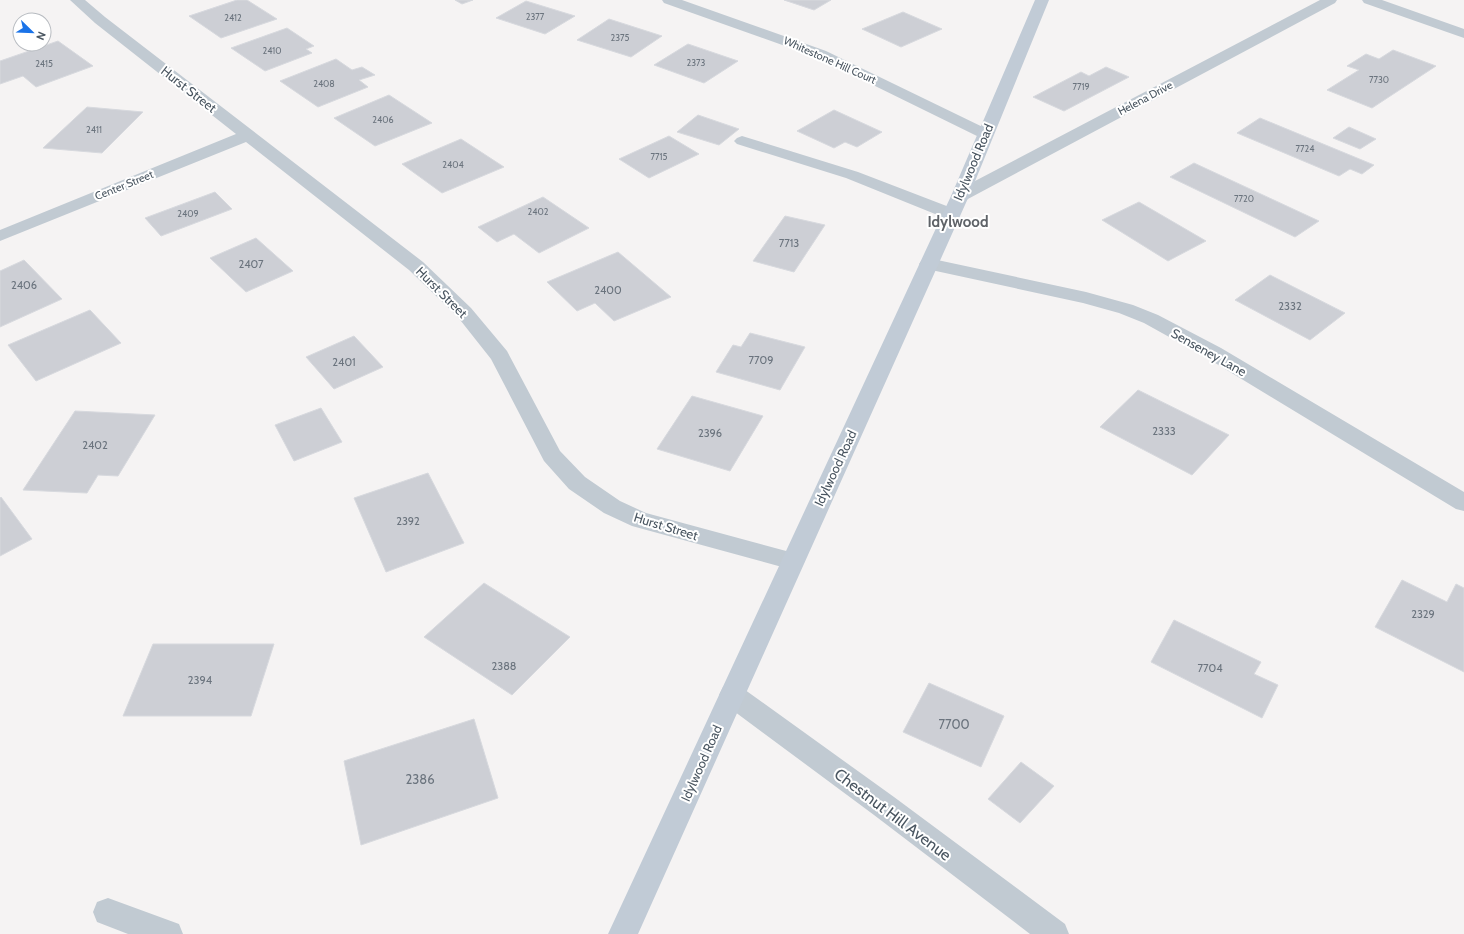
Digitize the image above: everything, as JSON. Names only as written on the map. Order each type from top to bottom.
[{"type":"main road","name":"Idylwood Road","points":[[623,934],[955,205],[1042,0]]},
{"type":"street","name":"Hurst Street","points":[[77,0],[416,266],[464,312],[500,356],[552,456],[577,483],[612,507],[640,520],[793,561]]},
{"type":"street","name":"Whitestone Hill Court","points":[[668,0],[821,54],[985,134]]},
{"type":"street","name":"Helena Drive","points":[[955,205],[1330,0]]},
{"type":"street","points":[[1369,0],[1464,34]]},
{"type":"street","name":"Center Street","points":[[0,236],[248,135]]},
{"type":"street","name":"Senseney Lane","points":[[928,264],[1086,298],[1126,309],[1151,319],[1214,353],[1464,503]]},
{"type":"street","name":"Chestnut Hill Avenue","points":[[732,695],[884,806],[1054,934]]},
{"type":"street","points":[[108,912],[168,934]]},
{"type":"lane","points":[[742,141],[955,205]]},
{"type":"building","points":[[237,0],[247,0],[277,19],[221,38],[189,16]]},
{"type":"building","points":[[455,0],[473,0],[462,4]]},
{"type":"building","points":[[784,0],[831,0],[814,10]]},
{"type":"building","points":[[526,1],[575,16],[545,34],[496,18]]},
{"type":"building","points":[[903,12],[942,29],[901,47],[862,29]]},
{"type":"building","points":[[609,19],[662,36],[631,57],[577,40]]},
{"type":"building","points":[[287,28],[314,46],[306,49],[312,53],[265,71],[231,48]]},
{"type":"building","points":[[58,41],[93,66],[36,87],[23,76],[0,84],[0,61],[26,52],[52,52],[52,43]]},
{"type":"building","points":[[688,44],[738,61],[704,83],[654,65]]},
{"type":"building","points":[[1393,50],[1436,66],[1372,108],[1327,90],[1359,70],[1347,66],[1366,54],[1379,59]]},
{"type":"building","points":[[336,59],[352,70],[362,67],[375,75],[359,80],[368,87],[318,107],[280,81]]},
{"type":"building","points":[[1106,67],[1129,77],[1064,111],[1033,97],[1081,72],[1089,76]]},
{"type":"building","points":[[389,95],[432,123],[375,146],[334,118]]},
{"type":"building","points":[[87,107],[143,112],[102,153],[43,148]]},
{"type":"building","points":[[834,110],[882,132],[857,147],[845,142],[834,148],[797,131]]},
{"type":"building","points":[[698,115],[739,129],[719,145],[677,132]]},
{"type":"building","points":[[1260,118],[1374,165],[1362,174],[1350,169],[1339,176],[1237,133]]},
{"type":"building","points":[[1349,127],[1376,139],[1360,149],[1333,138]]},
{"type":"building","points":[[669,136],[699,154],[649,178],[619,159]]},
{"type":"building","points":[[461,139],[504,167],[442,193],[402,164]]},
{"type":"building","points":[[1194,163],[1319,221],[1295,237],[1170,177]]},
{"type":"building","points":[[215,192],[232,209],[161,236],[145,218]]},
{"type":"building","points":[[543,197],[589,228],[539,253],[514,234],[497,242],[478,227]]},
{"type":"building","points":[[1139,202],[1206,241],[1168,261],[1102,220]]},
{"type":"building","points":[[785,216],[825,225],[794,272],[753,261]]},
{"type":"building","points":[[256,238],[293,271],[246,292],[210,258]]},
{"type":"building","points":[[618,252],[671,297],[614,321],[595,303],[577,311],[547,282]]},
{"type":"building","points":[[24,260],[62,299],[0,327],[0,271]]},
{"type":"building","points":[[1270,275],[1345,313],[1310,340],[1235,300]]},
{"type":"building","points":[[90,310],[121,343],[36,381],[8,345]]},
{"type":"building","points":[[750,333],[805,347],[780,390],[716,372],[733,345],[741,347]]},
{"type":"building","points":[[354,336],[383,367],[334,389],[306,357]]},
{"type":"building","points":[[1138,390],[1229,435],[1192,475],[1100,427]]},
{"type":"building","points":[[692,396],[763,416],[730,471],[657,449]]},
{"type":"building","points":[[321,408],[342,442],[294,461],[275,425]]},
{"type":"building","points":[[75,411],[155,415],[118,476],[98,475],[87,493],[23,490]]},
{"type":"building","points":[[428,473],[464,543],[386,572],[354,498]]},
{"type":"building","points":[[1,497],[32,539],[0,556],[0,498]]},
{"type":"building","points":[[1402,580],[1447,602],[1456,584],[1464,588],[1464,672],[1375,627]]},
{"type":"building","points":[[484,583],[570,637],[512,695],[424,637]]},
{"type":"building","points":[[1174,620],[1261,662],[1254,674],[1278,685],[1262,718],[1151,662]]},
{"type":"building","points":[[153,644],[274,644],[251,716],[123,716]]},
{"type":"building","points":[[929,683],[1004,716],[981,767],[903,732]]},
{"type":"building","points":[[474,719],[498,798],[361,845],[344,761]]},
{"type":"building","points":[[1021,762],[1054,786],[1020,823],[988,799]]},
{"type":"district","name":"Idylwood","points":[[958,222]]}]
